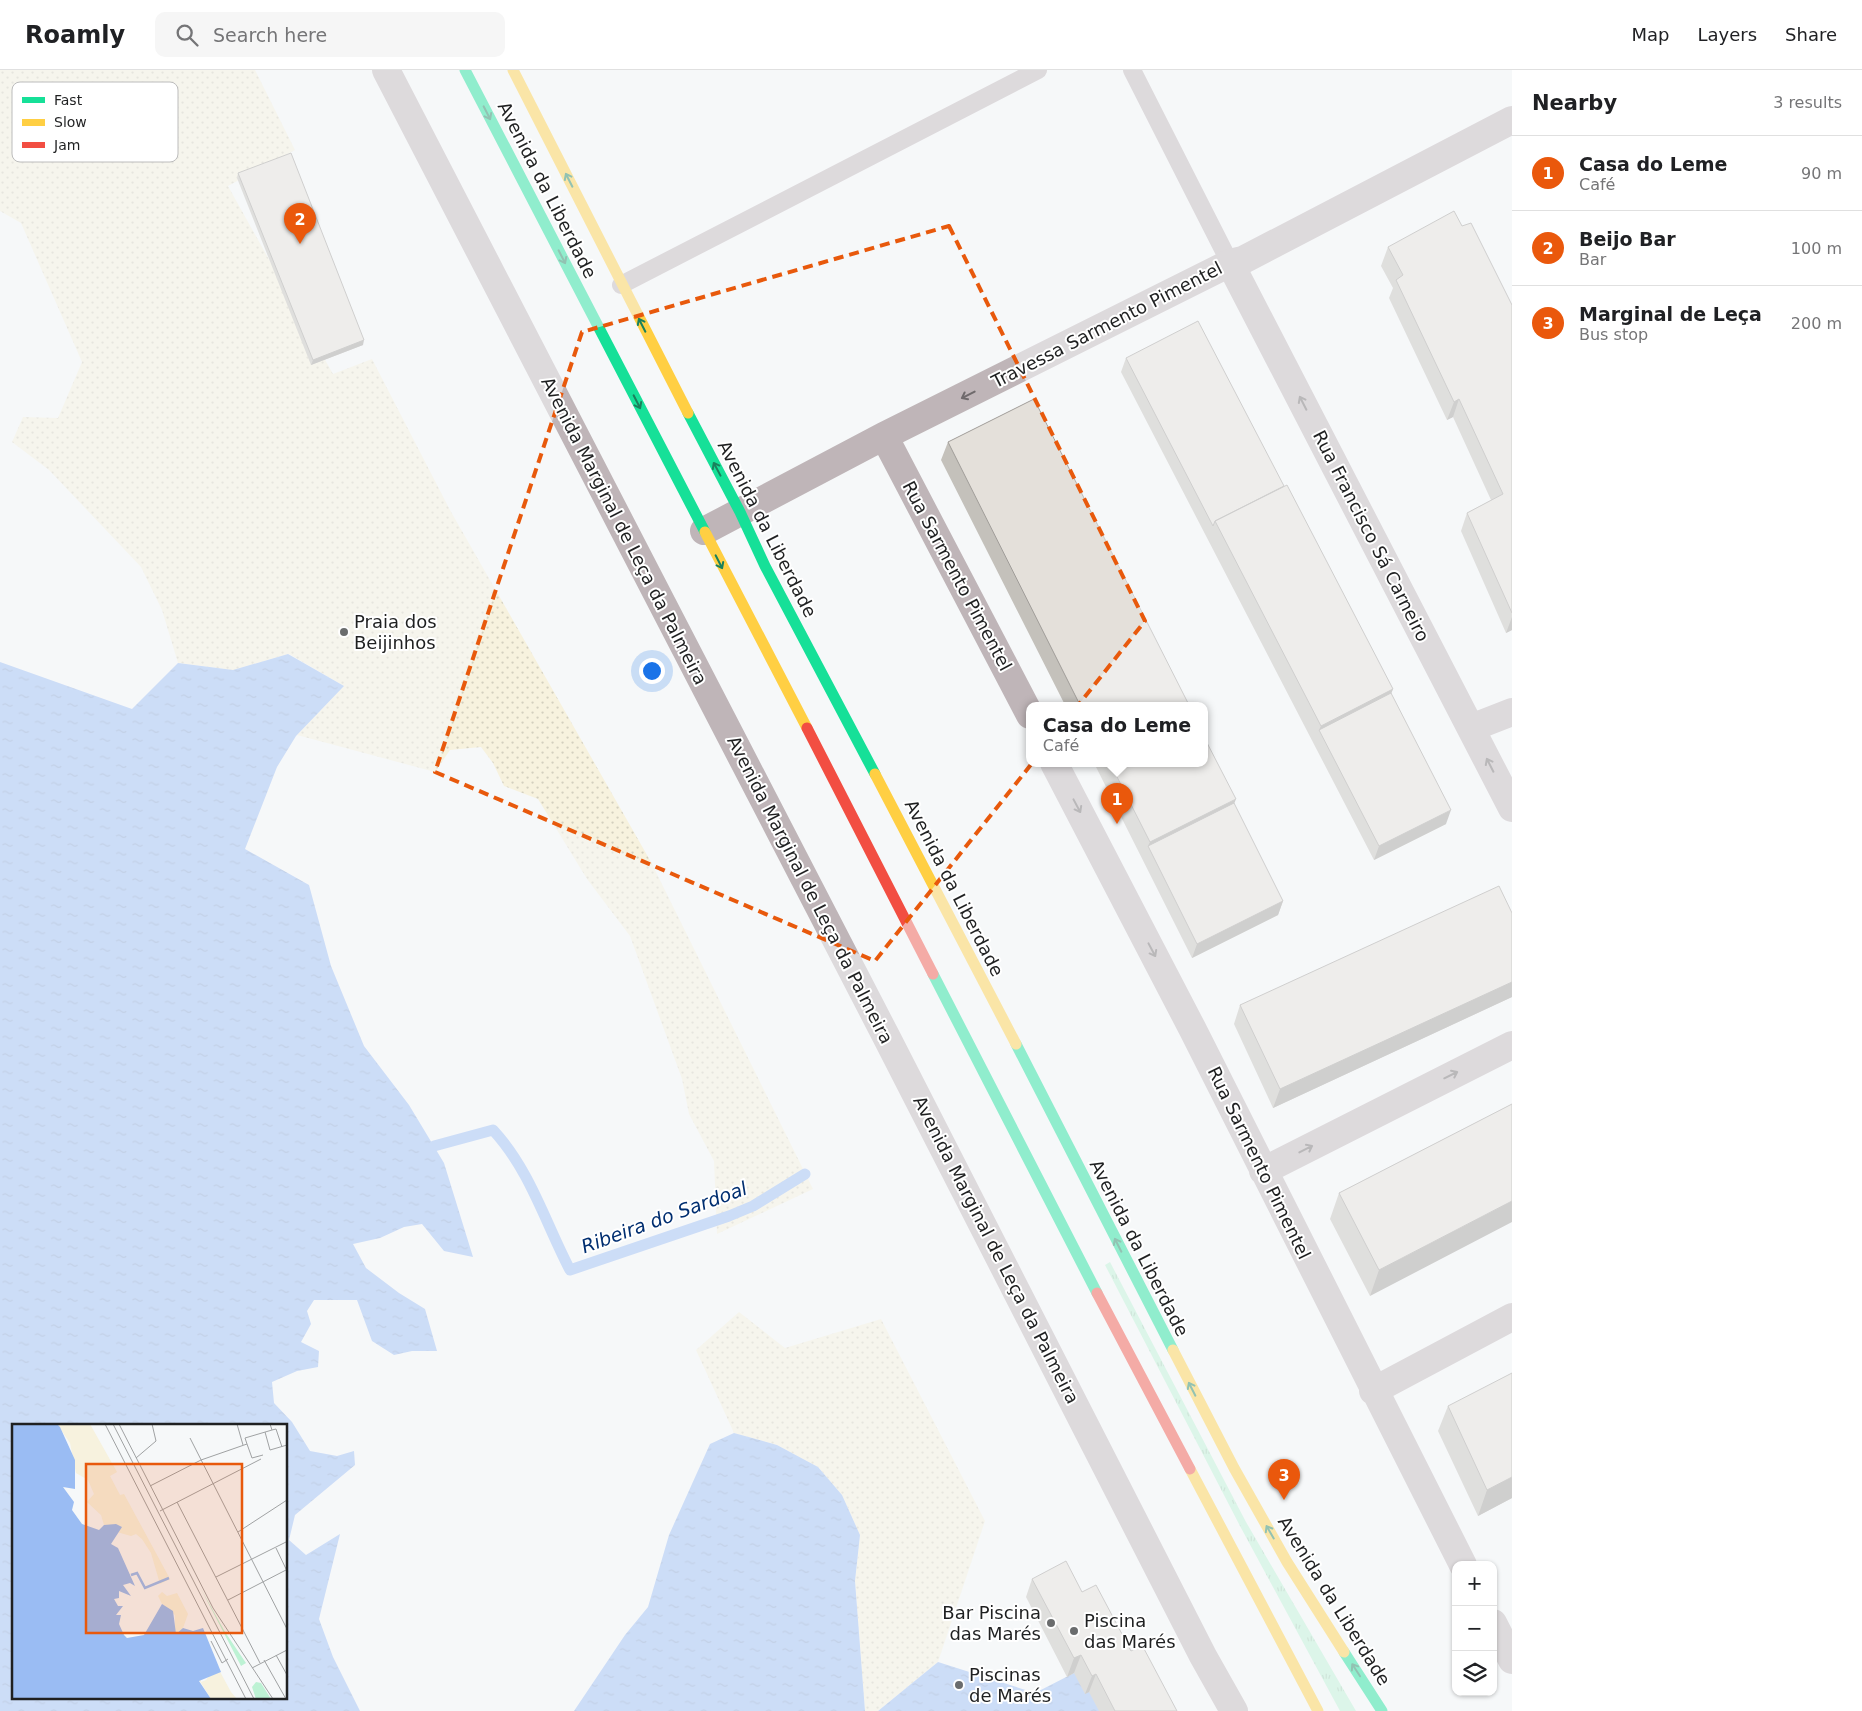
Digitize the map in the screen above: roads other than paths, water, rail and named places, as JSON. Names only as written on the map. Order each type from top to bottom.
[{"type":"main road","name":"Avenida da Liberdade","points":[[465,70],[831,774],[1148,1390],[1318,1711]]},
{"type":"main road","name":"Avenida da Liberdade","points":[[513,70],[621,285],[740,512],[765,566],[935,888],[1234,1468],[1287,1562],[1382,1711]]},
{"type":"street","name":"Avenida Marginal de Leça da Palmeira","points":[[386,70],[897,1057],[1203,1656],[1234,1711]]},
{"type":"street","name":"Travessa Sarmento Pimentel","points":[[704,531],[884,436],[1230,263],[1242,260],[1512,120]]},
{"type":"street","name":"Rua Francisco Sá Carneiro","points":[[1230,263],[1512,808]]},
{"type":"street","name":"Rua Sarmento Pimentel","points":[[884,436],[1026,707]]},
{"type":"street","points":[[1471,728],[1512,712]]},
{"type":"street","name":"Rua Sarmento Pimentel","points":[[1056,767],[1193,1030],[1461,1561]]},
{"type":"street","points":[[1263,1171],[1512,1045]]},
{"type":"street","points":[[1374,1391],[1512,1317]]},
{"type":"street","points":[[1497,1631],[1512,1660]]},
{"type":"lane","points":[[621,285],[1038,70]]},
{"type":"lane","points":[[1132,70],[1230,263]]},
{"type":"water","points":[[288,654],[344,686],[296,736],[277,767],[245,849],[309,885],[331,966],[364,1046],[409,1105],[444,1163],[473,1257],[444,1251],[422,1224],[404,1227],[380,1238],[353,1244],[366,1268],[399,1293],[425,1309],[437,1351],[412,1351],[394,1355],[372,1341],[357,1300],[314,1300],[307,1311],[311,1324],[301,1342],[319,1351],[318,1367],[297,1371],[272,1382],[274,1403],[292,1422],[310,1451],[337,1456],[354,1451],[355,1465],[295,1515],[289,1540],[306,1555],[340,1534],[319,1619],[333,1657],[360,1711],[0,1711],[0,662],[132,709],[178,663],[233,670]]},
{"type":"water","points":[[734,1433],[777,1445],[818,1467],[842,1495],[860,1535],[855,1581],[865,1711],[574,1711],[625,1635],[648,1607],[669,1535],[710,1444]]},
{"type":"water","name":"Piscinas de Marés","points":[[1115,1652],[1160,1711],[878,1711],[938,1662],[1035,1693]]},
{"type":"waterway","name":"Ribeira do Sardoal","points":[[434,1146],[493,1130],[506,1146],[527,1179],[570,1270],[729,1216],[753,1206],[805,1174]]},
{"type":"place","name":"Beijo Bar","points":[[300,244]]},
{"type":"place","name":"Praia dos Beijinhos","points":[[344,632]]},
{"type":"place","name":"Casa do Leme","points":[[1117,824]]},
{"type":"place","name":"Marginal de Leça","points":[[1284,1500]]},
{"type":"place","name":"Bar Piscina das Marés","points":[[1051,1623]]},
{"type":"place","name":"Piscina das Marés","points":[[1074,1631]]},
{"type":"place","name":"Piscinas de Marés","points":[[959,1685]]}]
